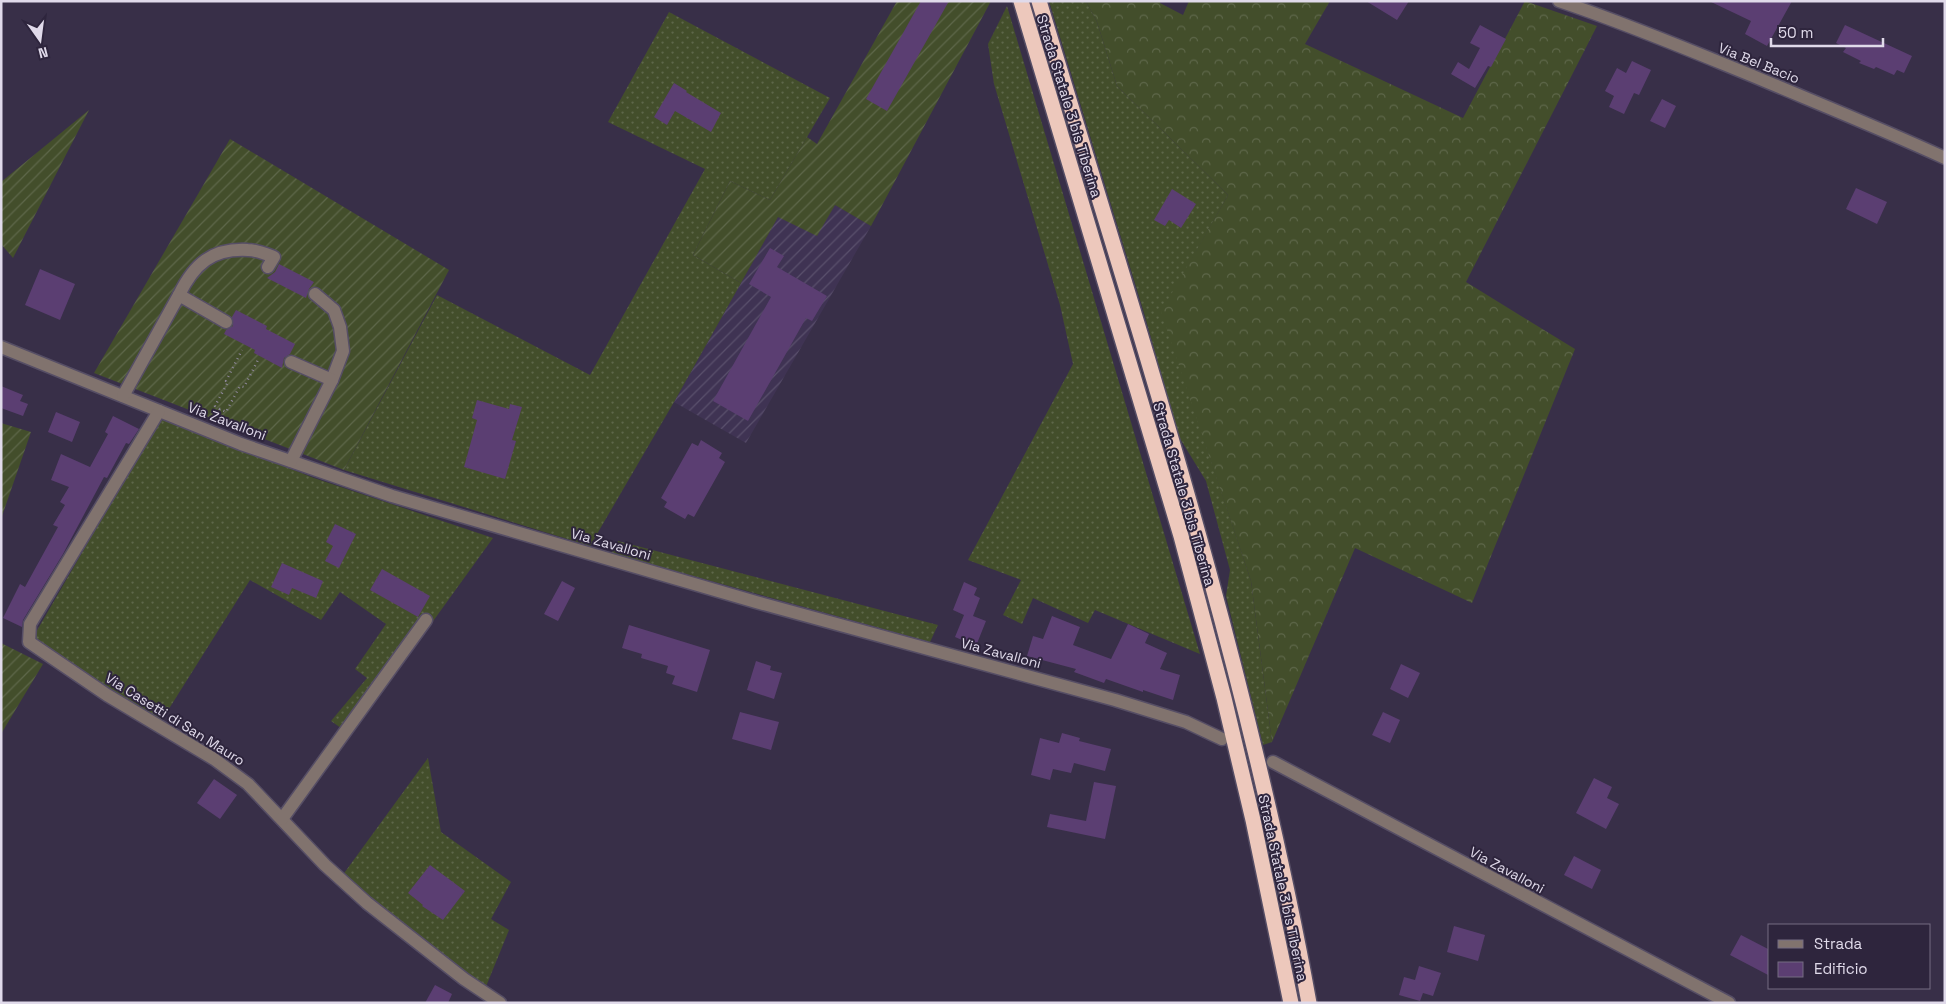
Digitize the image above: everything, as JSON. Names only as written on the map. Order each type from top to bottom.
[{"type":"highway","name":"Strada Statale 3 bis Tiberina","points":[[1021,1],[1181,536],[1224,698],[1253,820],[1291,1003]]},
{"type":"highway","name":"Strada Statale 3 bis Tiberina","points":[[1039,1],[1159,401],[1240,687],[1271,818],[1309,1003]]},
{"type":"street","name":"Via Bel Bacio","points":[[1559,1],[1604,16],[1887,131],[1945,158]]},
{"type":"street","points":[[123,396],[185,283],[202,261],[224,251],[249,250],[274,256],[268,267]]},
{"type":"street","points":[[291,461],[332,380],[342,351],[340,327],[334,310],[314,294]]},
{"type":"street","points":[[179,296],[226,322]]},
{"type":"street","name":"Via Zavalloni","points":[[1,347],[209,431],[392,496],[737,596],[1115,700],[1186,722],[1222,739]]},
{"type":"street","points":[[290,362],[332,380]]},
{"type":"street","name":"Via Casetti di San Mauro","points":[[159,411],[30,624],[29,642],[108,695],[214,759],[248,784],[325,865],[366,903],[464,979],[500,1003]]},
{"type":"street","points":[[282,819],[426,620]]},
{"type":"street","name":"Via Zavalloni","points":[[1273,762],[1729,1003]]},
{"type":"path","points":[[242,350],[215,406],[220,410],[226,412],[240,386],[244,387],[258,360]]},
{"type":"path","points":[[209,431],[220,410]]},
{"type":"shaded area","points":[[835,205],[871,226],[746,443],[674,402],[778,217]]},
{"type":"green space","points":[[897,1],[991,1],[871,226],[835,205],[817,236],[778,217],[741,283],[693,255],[730,181],[770,200],[807,137],[817,144]]},
{"type":"green space","points":[[1049,1],[1086,1],[1097,22],[1117,86],[1228,195],[1162,312],[1251,581],[1272,742],[1263,745],[1226,596],[1230,570],[1206,481],[1179,437],[1144,313]]},
{"type":"green space","points":[[1086,1],[1160,1],[1160,3],[1183,15],[1189,1],[1330,1],[1305,44],[1463,118],[1525,1],[1597,26],[1466,282],[1575,349],[1472,603],[1355,548],[1272,742],[1251,581],[1161,312],[1228,195],[1117,86],[1097,22]]},
{"type":"green space","points":[[1007,6],[1200,654],[1095,610],[1088,623],[1033,598],[1022,624],[1003,615],[1021,580],[968,560],[1073,364],[1060,305],[994,84],[988,44]]},
{"type":"green space","points":[[669,12],[830,98],[770,200],[730,181],[693,255],[741,283],[590,546],[344,470],[437,295],[590,375],[705,169],[608,122]]},
{"type":"green space","points":[[89,110],[13,258],[1,244],[1,182]]},
{"type":"green space","points":[[230,139],[449,270],[344,470],[94,373]]},
{"type":"green space","points":[[160,418],[314,478],[493,538],[351,735],[331,721],[367,678],[355,669],[386,624],[340,592],[321,620],[250,580],[160,723],[32,639]]},
{"type":"green space","points":[[1,423],[31,432],[1,519]]},
{"type":"green space","points":[[618,541],[938,625],[930,642],[611,553]]},
{"type":"green space","points":[[1,643],[43,664],[1,734]]},
{"type":"green space","points":[[428,758],[441,832],[511,882],[491,919],[509,930],[485,989],[342,876]]},
{"type":"building","points":[[921,1],[949,1],[887,111],[866,99]]},
{"type":"building","points":[[1366,1],[1409,1],[1397,20]]},
{"type":"building","points":[[1709,1],[1792,1],[1767,46],[1745,34],[1751,21]]},
{"type":"building","points":[[1480,25],[1506,39],[1491,67],[1488,66],[1475,88],[1451,74],[1458,62],[1469,69],[1480,48],[1470,43]]},
{"type":"building","points":[[1845,25],[1912,56],[1904,73],[1897,70],[1894,75],[1876,67],[1874,69],[1859,63],[1861,61],[1843,52],[1846,48],[1836,43]]},
{"type":"building","points":[[1632,61],[1651,70],[1639,95],[1634,93],[1624,114],[1609,107],[1614,96],[1605,91],[1617,68],[1626,73]]},
{"type":"building","points":[[674,83],[721,113],[711,132],[675,111],[667,125],[654,117]]},
{"type":"building","points":[[1662,99],[1676,106],[1665,128],[1650,121]]},
{"type":"building","points":[[1856,188],[1887,202],[1877,224],[1846,209]]},
{"type":"building","points":[[1172,189],[1196,204],[1181,228],[1169,220],[1165,226],[1154,220]]},
{"type":"building","points":[[770,248],[784,256],[777,267],[827,296],[812,321],[806,318],[748,421],[713,401],[771,297],[749,284]]},
{"type":"building","points":[[279,264],[314,282],[306,298],[267,278],[275,272]]},
{"type":"building","points":[[40,269],[75,284],[60,320],[25,305]]},
{"type":"building","points":[[236,310],[267,326],[266,329],[295,344],[290,354],[284,358],[282,368],[254,353],[255,350],[224,334],[226,330],[233,326],[232,317]]},
{"type":"building","points":[[1,386],[23,395],[20,401],[28,404],[23,416],[1,408]]},
{"type":"building","points":[[477,400],[509,409],[510,404],[522,407],[512,440],[516,441],[505,479],[464,467],[477,420],[472,418]]},
{"type":"building","points":[[56,412],[80,422],[72,442],[48,432]]},
{"type":"building","points":[[113,416],[139,429],[129,444],[126,443],[107,478],[104,477],[63,554],[23,620],[22,627],[3,618],[20,584],[25,587],[58,527],[53,525],[65,505],[60,502],[69,487],[51,480],[61,454],[90,467],[108,434],[105,432]]},
{"type":"building","points":[[701,440],[722,453],[719,458],[725,462],[694,517],[688,514],[685,519],[664,507],[667,502],[661,498],[692,443],[698,446]]},
{"type":"building","points":[[335,524],[356,534],[339,568],[325,561],[333,546],[326,542]]},
{"type":"building","points":[[282,563],[323,581],[316,598],[292,588],[289,595],[271,587]]},
{"type":"building","points":[[382,569],[430,596],[418,617],[370,590]]},
{"type":"building","points":[[562,581],[575,588],[558,621],[544,614]]},
{"type":"building","points":[[964,582],[977,588],[974,595],[980,598],[973,616],[986,621],[976,646],[955,637],[964,615],[953,610]]},
{"type":"building","points":[[1052,616],[1080,627],[1073,645],[1111,659],[1128,624],[1149,634],[1145,643],[1167,653],[1160,669],[1180,675],[1173,700],[1106,679],[1104,683],[1074,672],[1076,669],[1027,656],[1033,636],[1043,639]]},
{"type":"building","points":[[629,625],[710,650],[697,692],[672,684],[675,676],[666,673],[668,666],[641,658],[642,654],[622,648]]},
{"type":"building","points":[[756,661],[771,666],[770,670],[782,673],[774,699],[747,690]]},
{"type":"building","points":[[1401,664],[1420,673],[1408,698],[1390,689]]},
{"type":"building","points":[[740,712],[779,722],[771,750],[732,739]]},
{"type":"building","points":[[1383,712],[1400,720],[1390,743],[1372,735]]},
{"type":"building","points":[[1062,733],[1080,738],[1079,741],[1111,749],[1105,771],[1074,763],[1071,773],[1053,769],[1050,780],[1031,775],[1040,738],[1059,743]]},
{"type":"building","points":[[1594,778],[1612,787],[1607,798],[1619,804],[1606,829],[1576,813]]},
{"type":"building","points":[[214,779],[237,795],[220,819],[197,803]]},
{"type":"building","points":[[1094,782],[1116,786],[1105,839],[1047,827],[1050,814],[1086,821]]},
{"type":"building","points":[[1574,856],[1601,870],[1592,889],[1564,875]]},
{"type":"building","points":[[430,865],[465,891],[443,920],[422,906],[408,893]]},
{"type":"building","points":[[1454,926],[1485,935],[1478,961],[1447,952]]},
{"type":"building","points":[[1741,935],[1768,949],[1768,975],[1730,955]]},
{"type":"building","points":[[1419,966],[1441,973],[1433,996],[1423,993],[1420,1001],[1399,995],[1404,977],[1415,980]]},
{"type":"building","points":[[435,985],[452,994],[448,1003],[425,1003]]}]
